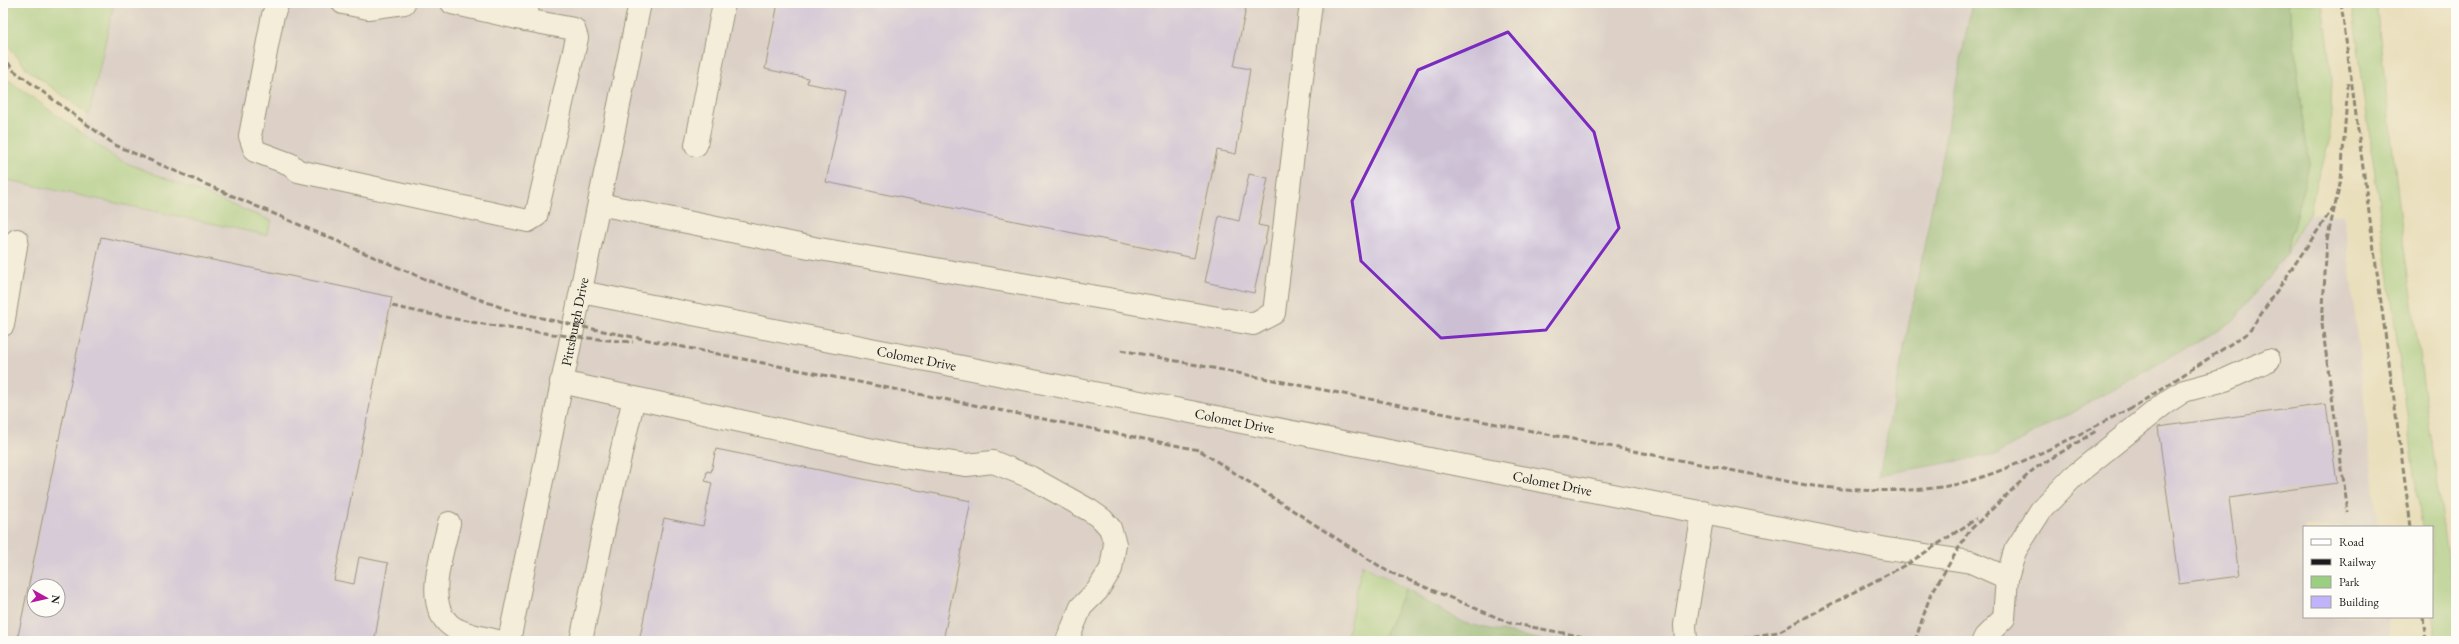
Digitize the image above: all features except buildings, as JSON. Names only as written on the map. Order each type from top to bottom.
[{"type":"street","points":[[278,3],[273,15],[250,136],[255,151],[290,164],[298,172],[528,221],[536,216],[577,38],[574,29],[527,12],[452,3]]},
{"type":"street","points":[[343,3],[368,8],[404,3]]},
{"type":"street","name":"Pittsburgh Drive","points":[[509,641],[640,3]]},
{"type":"street","points":[[696,145],[724,3]]},
{"type":"street","points":[[599,204],[814,248],[1253,324],[1274,314],[1311,3]]},
{"type":"street","points":[[3,325],[17,240]]},
{"type":"street","name":"Colomet Drive","points":[[581,292],[1888,549],[1970,562],[2007,578]]},
{"type":"street","points":[[1983,641],[1984,637],[2004,618],[2007,578],[2015,552],[2041,510],[2080,471],[2164,404],[2184,391],[2225,380],[2269,360]]},
{"type":"street","points":[[561,382],[896,455],[967,465],[992,462],[1030,477],[1089,510],[1110,528],[1115,544],[1111,569],[1098,590],[1081,607],[1067,641]]},
{"type":"street","points":[[581,641],[609,504],[634,398]]},
{"type":"street","points":[[1686,641],[1685,625],[1703,512]]},
{"type":"street","points":[[449,523],[434,593],[439,611],[450,625],[466,633],[496,641]]},
{"type":"highlighted area","points":[[1508,32],[1594,132],[1619,228],[1546,330],[1441,338],[1361,261],[1352,201],[1418,70]]},
{"type":"shaded area","points":[[114,3],[1972,3],[1879,475],[2286,254],[2309,213],[2344,215],[2378,526],[2303,526],[2303,618],[2388,618],[2391,641],[1546,641],[1464,623],[1362,564],[1346,641],[3,641],[3,179],[265,235],[117,159],[82,135]]},
{"type":"green space","points":[[3,3],[114,3],[89,115],[27,69],[3,39]]},
{"type":"green space","points":[[1972,3],[2289,3],[2309,165],[2286,254],[2233,322],[1997,454],[1879,475]]},
{"type":"green space","points":[[2289,3],[2322,3],[2332,78],[2330,138],[2309,213],[2286,254],[2309,165]]},
{"type":"green space","points":[[2352,3],[2376,3],[2404,247],[2456,613],[2456,641],[2437,641],[2433,611],[2433,526],[2422,526]]},
{"type":"green space","points":[[3,76],[117,159],[272,221],[266,235],[3,179]]},
{"type":"green space","points":[[1362,564],[1405,589],[1382,641],[1346,641]]},
{"type":"green space","points":[[1405,589],[1464,623],[1546,641],[1382,641]]},
{"type":"railway","points":[[2341,3],[2411,526]]},
{"type":"railway","points":[[3,55],[13,70],[115,145],[427,280],[511,311],[573,325],[1199,450],[1387,571],[1510,623],[1606,641]]},
{"type":"railway","points":[[2348,83],[2341,180],[2327,240],[2322,324],[2348,513]]},
{"type":"railway","points":[[2129,410],[2249,332],[2335,205]]},
{"type":"railway","points":[[392,306],[512,328],[633,342]]},
{"type":"railway","points":[[1121,350],[1806,485],[1857,490],[1891,491],[1925,489],[1965,482],[2014,465],[2039,454],[2133,407]]},
{"type":"railway","points":[[1915,641],[1930,596],[1969,531],[2034,469],[2096,431]]},
{"type":"railway","points":[[1727,641],[1778,632],[1909,563],[1976,519]]},
{"type":"railway","points":[[2423,618],[2426,641]]}]
